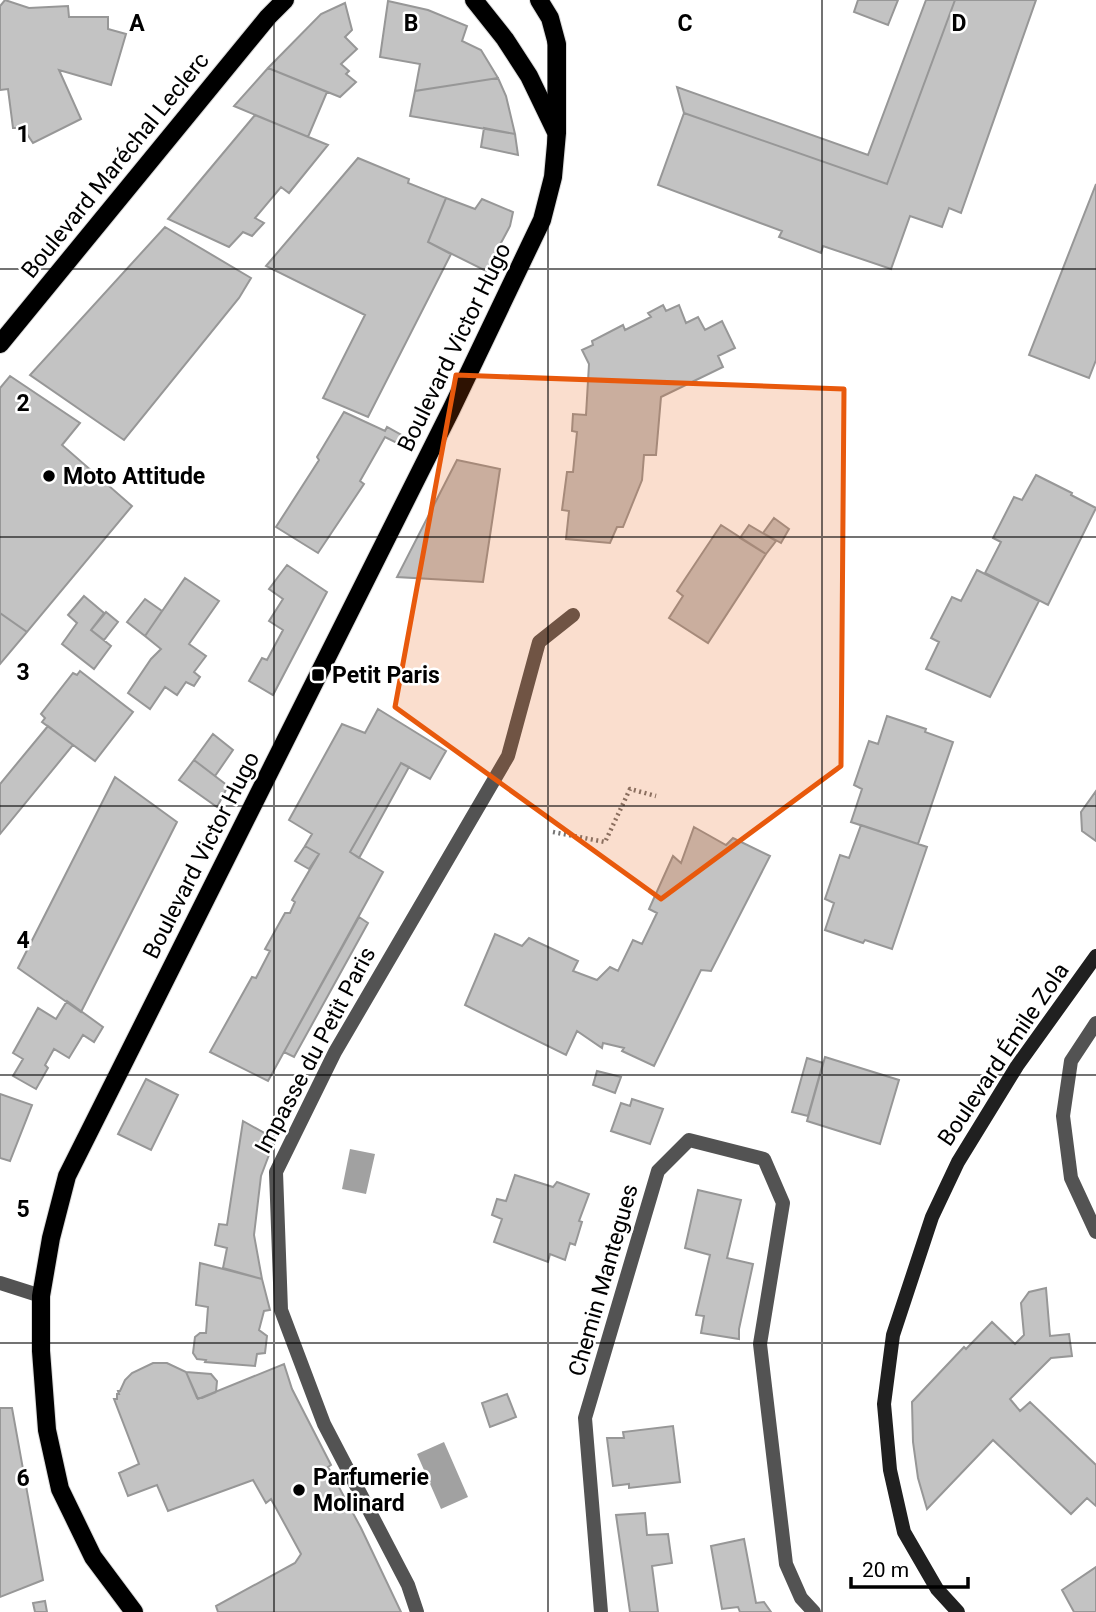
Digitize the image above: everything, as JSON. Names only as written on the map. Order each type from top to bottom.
[{"type":"main road","points":[[268,17],[285,0]]},
{"type":"main road","points":[[268,17],[295,0]]},
{"type":"main road","points":[[474,0],[505,39],[529,76],[557,133]]},
{"type":"main road","name":"Boulevard Victor Hugo","points":[[134,1612],[93,1557],[60,1489],[47,1430],[41,1351],[41,1296],[51,1238],[67,1176],[519,273],[542,220],[552,177],[557,133],[557,44],[550,18],[540,0]]},
{"type":"main road","name":"Boulevard Maréchal Leclerc","points":[[0,344],[268,17]]},
{"type":"main road","name":"Boulevard Émile Zola","points":[[958,1612],[937,1589],[904,1532],[890,1470],[884,1404],[893,1335],[932,1217],[958,1162],[1017,1066],[1096,956]]},
{"type":"street","name":"Impasse du Petit Paris","points":[[417,1612],[408,1585],[324,1424],[281,1310],[276,1172],[335,1052],[508,756],[539,642],[573,615]]},
{"type":"street","points":[[1096,1023],[1072,1061],[1063,1116],[1071,1178],[1096,1232]]},
{"type":"street","name":"Chemin Mantegues","points":[[601,1612],[585,1419],[658,1171],[690,1140],[764,1158],[783,1203],[760,1344],[786,1564],[801,1598],[814,1612]]},
{"type":"street","points":[[0,1283],[41,1296]]},
{"type":"path","points":[[553,832],[604,842],[630,789],[656,796]]},
{"type":"highlighted area","points":[[456,375],[844,389],[841,766],[661,899],[395,707]]},
{"type":"shaded area","points":[[350,1149],[375,1154],[366,1194],[342,1189]]},
{"type":"shaded area","points":[[444,1442],[468,1497],[441,1509],[417,1454]]},
{"type":"building","points":[[5,0],[29,8],[68,6],[69,17],[108,17],[108,29],[126,34],[111,85],[59,70],[81,119],[33,143],[23,128],[13,128],[8,89],[0,90],[0,6]]},
{"type":"building","points":[[858,0],[898,0],[888,25],[854,12]]},
{"type":"building","points":[[926,0],[955,0],[887,184],[684,113],[677,87],[868,155]]},
{"type":"building","points":[[955,0],[1036,0],[961,213],[949,208],[942,227],[910,216],[891,269],[823,246],[821,253],[779,237],[782,231],[658,185],[684,113],[887,184]]},
{"type":"building","points":[[388,1],[428,10],[467,26],[462,41],[481,50],[498,78],[415,91],[420,64],[380,57]]},
{"type":"building","points":[[345,3],[352,30],[345,37],[357,49],[341,64],[349,71],[346,74],[356,82],[340,97],[268,68],[321,14]]},
{"type":"building","points":[[268,68],[327,92],[308,137],[234,106]]},
{"type":"building","points":[[498,78],[506,96],[515,134],[410,116],[415,91]]},
{"type":"building","points":[[255,115],[328,145],[289,193],[281,187],[255,218],[264,223],[252,236],[243,232],[229,247],[168,219]]},
{"type":"building","points":[[484,128],[515,134],[518,155],[481,147]]},
{"type":"building","points":[[358,158],[446,198],[428,242],[451,254],[368,417],[323,398],[365,315],[266,266]]},
{"type":"building","points":[[1096,184],[1096,360],[1089,378],[1029,355]]},
{"type":"building","points":[[446,198],[475,209],[482,199],[513,212],[510,226],[486,271],[428,242]]},
{"type":"building","points":[[165,227],[251,278],[239,298],[124,440],[30,375]]},
{"type":"building","points":[[663,305],[666,311],[679,305],[686,323],[698,317],[705,330],[722,321],[735,348],[718,356],[723,367],[661,397],[656,455],[644,455],[642,480],[623,527],[617,527],[610,543],[566,539],[569,511],[562,510],[567,472],[573,472],[577,432],[572,431],[573,414],[586,415],[589,364],[582,350],[593,345],[592,341],[623,325],[625,330],[651,317],[648,313]]},
{"type":"building","name":"Moto Attitude","points":[[10,376],[80,423],[62,445],[132,506],[27,632],[0,613],[0,388]]},
{"type":"building","points":[[344,412],[385,431],[387,427],[405,437],[401,445],[385,437],[360,481],[364,484],[318,553],[276,527],[319,460],[317,457]]},
{"type":"building","points":[[457,460],[500,469],[483,582],[397,577]]},
{"type":"building","points":[[1036,475],[1096,508],[1048,605],[985,573],[1001,542],[993,538],[1014,497],[1022,500]]},
{"type":"building","points":[[774,518],[789,529],[781,543],[763,533]]},
{"type":"building","points":[[721,525],[766,554],[708,643],[669,618],[683,596],[677,591]]},
{"type":"building","points":[[749,525],[776,541],[766,554],[740,538]]},
{"type":"building","points":[[287,565],[327,592],[273,695],[249,681],[262,658],[267,660],[283,630],[269,621],[283,599],[269,589]]},
{"type":"building","points":[[977,570],[1039,601],[990,697],[926,669],[939,642],[931,638],[952,597],[961,601]]},
{"type":"building","points":[[185,578],[219,601],[189,644],[206,656],[194,672],[200,677],[194,686],[186,682],[177,695],[165,687],[150,709],[128,693],[161,649],[145,636]]},
{"type":"building","points":[[84,596],[104,613],[91,630],[111,646],[94,669],[62,644],[77,623],[68,615]]},
{"type":"building","points":[[145,599],[162,611],[145,636],[127,622]]},
{"type":"building","points":[[106,612],[118,622],[104,640],[91,630]]},
{"type":"building","points":[[0,613],[27,632],[0,664]]},
{"type":"building","points":[[80,671],[133,712],[95,761],[42,722],[45,718],[41,714],[73,673],[77,675]]},
{"type":"building","points":[[378,709],[446,751],[430,779],[401,763],[350,852],[383,872],[268,1081],[210,1052],[252,977],[256,978],[270,951],[265,949],[285,913],[290,913],[295,902],[292,900],[319,854],[305,846],[312,834],[289,820],[342,724],[365,733]]},
{"type":"building","points":[[887,716],[926,729],[925,732],[953,742],[918,844],[851,822],[862,789],[854,785],[869,741],[878,744]]},
{"type":"building","points":[[48,726],[73,745],[0,834],[0,784]]},
{"type":"building","points":[[213,734],[233,750],[215,776],[194,760]]},
{"type":"building","points":[[194,760],[228,786],[217,807],[179,780]]},
{"type":"building","points":[[401,763],[409,767],[359,858],[350,852]]},
{"type":"building","points":[[115,777],[177,822],[81,1012],[18,968]]},
{"type":"building","points":[[1096,791],[1096,841],[1082,831],[1081,812]]},
{"type":"building","points":[[861,825],[927,847],[892,949],[865,940],[863,943],[825,930],[834,903],[825,899],[840,855],[849,858]]},
{"type":"building","points":[[694,827],[726,845],[733,838],[770,856],[711,971],[701,970],[654,1066],[622,1051],[624,1048],[603,1043],[602,1048],[577,1031],[566,1055],[465,1005],[495,934],[522,946],[529,938],[578,961],[573,971],[597,980],[610,967],[618,971],[633,940],[642,944],[657,913],[649,909],[673,856],[681,863]]},
{"type":"building","points":[[305,846],[319,854],[309,869],[295,861]]},
{"type":"building","points":[[359,917],[368,923],[294,1057],[284,1052]]},
{"type":"building","points":[[67,1001],[103,1027],[94,1042],[83,1035],[69,1058],[54,1049],[45,1065],[48,1068],[36,1089],[13,1076],[23,1059],[13,1053],[38,1008],[56,1019]]},
{"type":"building","points":[[825,1057],[899,1080],[880,1144],[807,1121]]},
{"type":"building","points":[[807,1058],[823,1063],[808,1116],[792,1112]]},
{"type":"building","points":[[597,1071],[621,1077],[615,1093],[593,1085]]},
{"type":"building","points":[[146,1079],[178,1095],[151,1150],[118,1134]]},
{"type":"building","points":[[0,1094],[32,1105],[10,1161],[0,1158]]},
{"type":"building","points":[[632,1099],[663,1109],[650,1144],[611,1131],[621,1103],[630,1106]]},
{"type":"building","points":[[243,1121],[275,1139],[261,1176],[254,1235],[262,1279],[223,1268],[227,1248],[215,1245],[219,1224],[227,1225]]},
{"type":"building","points":[[515,1175],[553,1187],[557,1182],[589,1194],[579,1221],[582,1222],[575,1245],[570,1243],[565,1260],[550,1254],[548,1262],[494,1242],[502,1219],[492,1215],[497,1199],[506,1201]]},
{"type":"building","points":[[698,1190],[741,1200],[727,1258],[753,1264],[739,1339],[701,1333],[704,1316],[696,1315],[710,1255],[685,1248]]},
{"type":"building","points":[[200,1263],[262,1279],[270,1310],[264,1311],[259,1330],[267,1336],[265,1353],[257,1354],[255,1366],[205,1362],[206,1360],[197,1359],[193,1353],[195,1337],[206,1333],[208,1307],[196,1305]]},
{"type":"building","points":[[1046,1288],[1050,1336],[1069,1334],[1072,1356],[1051,1358],[1010,1399],[1020,1411],[1030,1402],[1096,1465],[1096,1506],[1087,1498],[1071,1514],[993,1440],[927,1509],[918,1478],[913,1442],[912,1402],[964,1347],[966,1349],[992,1322],[1015,1344],[1024,1335],[1021,1303],[1029,1292]]},
{"type":"building","name":"Parfumerie Molinard","points":[[153,1363],[167,1363],[186,1372],[198,1399],[284,1364],[292,1389],[331,1465],[328,1467],[401,1612],[218,1612],[216,1606],[295,1563],[301,1554],[271,1499],[266,1503],[253,1480],[168,1511],[157,1485],[128,1496],[119,1473],[139,1464],[114,1399],[117,1399],[118,1391],[132,1373]]},
{"type":"building","points":[[186,1372],[211,1374],[217,1381],[216,1392],[197,1398]]},
{"type":"building","points":[[507,1394],[516,1417],[490,1427],[482,1403]]},
{"type":"building","points":[[0,1408],[12,1408],[43,1580],[0,1597]]},
{"type":"building","points":[[673,1426],[680,1482],[629,1488],[629,1484],[613,1486],[607,1438],[624,1438],[623,1432]]},
{"type":"building","points":[[645,1513],[647,1535],[668,1534],[672,1563],[652,1566],[658,1612],[630,1612],[616,1515]]},
{"type":"building","points":[[744,1539],[756,1603],[764,1602],[771,1612],[740,1612],[738,1607],[722,1609],[711,1546]]},
{"type":"building","points":[[1096,1567],[1096,1612],[1074,1612],[1062,1590]]},
{"type":"building","points":[[45,1601],[47,1612],[35,1612],[33,1603]]},
{"type":"place","name":"Moto Attitude","points":[[49,476]]},
{"type":"place","name":"Petit Paris","points":[[318,675]]},
{"type":"place","name":"Parfumerie Molinard","points":[[299,1490]]}]
